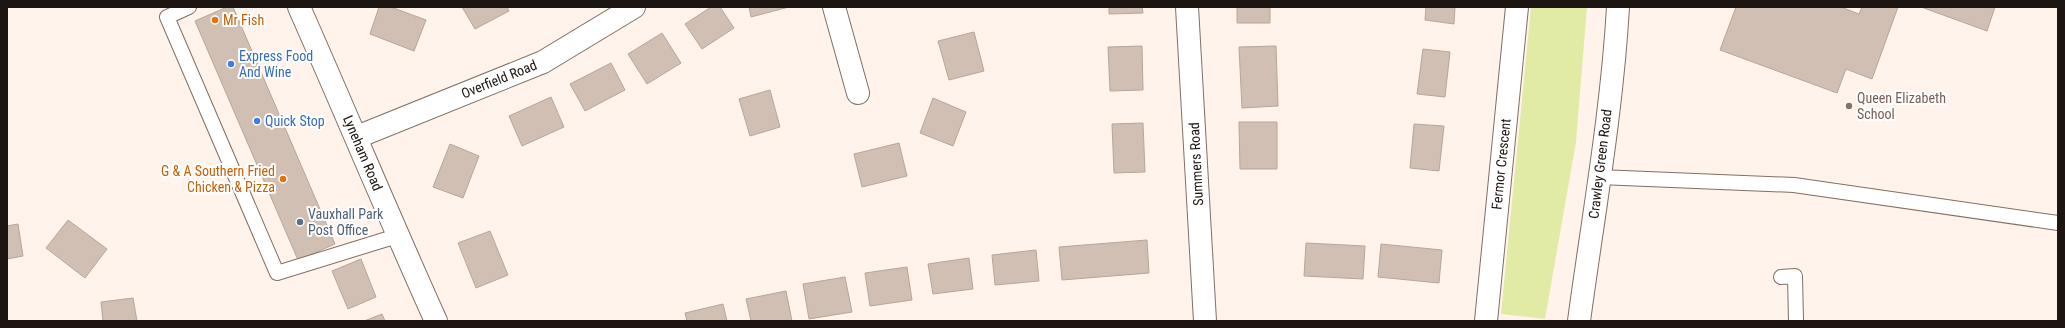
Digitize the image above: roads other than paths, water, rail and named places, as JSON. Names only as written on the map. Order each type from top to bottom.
[{"type":"street","name":"Lyneham Road","points":[[299,7],[357,137],[397,236],[436,321]]},
{"type":"street","name":"Overfield Road","points":[[357,137],[543,62],[634,7]]},
{"type":"street","points":[[834,7],[858,92]]},
{"type":"street","name":"Summers Road","points":[[1187,7],[1205,321]]},
{"type":"street","name":"Fermor Crescent","points":[[1486,321],[1517,7]]},
{"type":"street","name":"Crawley Green Road","points":[[1579,321],[1599,177],[1616,38],[1618,7]]},
{"type":"lane","points":[[189,7],[167,17],[277,273],[397,236]]},
{"type":"lane","points":[[1599,177],[1794,185],[2058,223]]},
{"type":"lane","points":[[1781,277],[1795,276],[1796,321]]},
{"type":"place","name":"Mr Fish","points":[[215,20]]},
{"type":"place","name":"Express Food And Wine","points":[[231,64]]},
{"type":"place","name":"Queen Elizabeth School","points":[[1849,106]]},
{"type":"place","name":"Quick Stop","points":[[257,121]]},
{"type":"place","name":"G & A Southern Fried Chicken & Pizza","points":[[283,179]]},
{"type":"place","name":"Vauxhall Park Post Office","points":[[300,222]]}]
